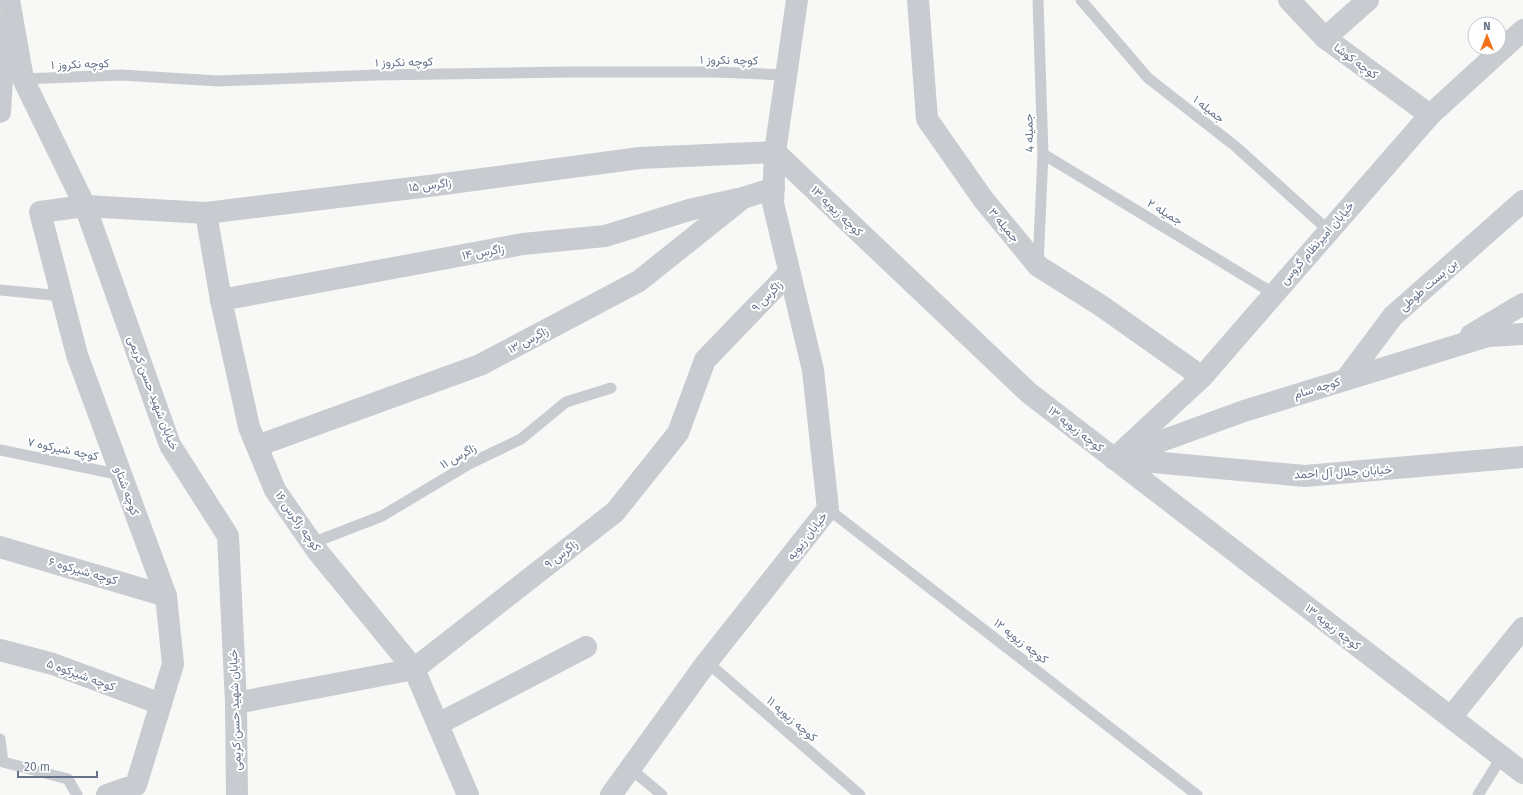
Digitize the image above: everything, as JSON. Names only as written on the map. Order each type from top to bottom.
[{"type":"street","points":[[0,112],[6,0]]},
{"type":"street","name":"خیابان شهید حسن کریمی","points":[[9,0],[23,79],[85,206],[170,445],[228,536],[236,703],[237,795]]},
{"type":"street","points":[[775,152],[797,0]]},
{"type":"street","name":"جمیله ۳","points":[[918,0],[927,119],[983,199],[1038,266],[1100,305],[1202,377]]},
{"type":"street","name":"کوچه کوشا","points":[[1289,0],[1325,38],[1430,115]]},
{"type":"street","points":[[1325,38],[1368,0]]},
{"type":"street","name":"خیابان امیرنظام گروس","points":[[1114,459],[1202,377],[1273,293],[1430,115],[1523,30]]},
{"type":"street","name":"خیابان زیویه","points":[[611,795],[707,662],[828,508],[813,370],[773,203],[775,152]]},
{"type":"street","name":"زاگرس ۱۵","points":[[85,206],[206,213],[422,187],[640,158],[775,152]]},
{"type":"street","name":"کوچه زیویه ۱۳","points":[[775,152],[1029,393],[1523,773]]},
{"type":"street","name":"زاگرس ۱۳","points":[[257,446],[480,365],[639,280],[743,198],[774,188]]},
{"type":"street","name":"زاگرس ۱۴","points":[[221,300],[523,244],[605,236],[689,210],[743,198]]},
{"type":"street","name":"بن بست طوطی","points":[[1345,380],[1393,316],[1523,201]]},
{"type":"street","name":"کوچه شتاو","points":[[85,206],[40,212],[77,355],[166,596],[173,664],[136,785],[107,795]]},
{"type":"street","name":"کوچه زاگرس ۱۶","points":[[206,213],[221,300],[249,427],[275,490],[312,543],[414,669],[468,795]]},
{"type":"street","name":"زاگرس ۹","points":[[236,703],[414,669],[615,512],[678,433],[705,360],[789,274]]},
{"type":"street","points":[[1451,347],[1523,304]]},
{"type":"street","name":"کوچه سام","points":[[1114,459],[1244,411],[1451,347],[1488,336],[1523,334]]},
{"type":"street","name":"خیابان جلال آل احمد","points":[[1114,459],[1304,476],[1523,457]]},
{"type":"street","name":"کوچه شیرکوه ۶","points":[[0,547],[166,596]]},
{"type":"street","points":[[1451,717],[1523,628]]},
{"type":"street","points":[[438,724],[586,647]]},
{"type":"street","name":"کوچه شیرکوه ۵","points":[[0,650],[53,664],[161,704]]},
{"type":"lane","name":"جمیله 4","points":[[1038,0],[1043,154],[1038,266]]},
{"type":"lane","name":"جمیله ۱","points":[[1081,0],[1148,78],[1235,146],[1328,230]]},
{"type":"lane","name":"کوچه نکروز ۱","points":[[23,79],[121,75],[218,81],[376,75],[567,72],[716,72],[786,75]]},
{"type":"lane","name":"جمیله ۲","points":[[1043,154],[1273,293]]},
{"type":"lane","points":[[0,290],[62,296]]},
{"type":"lane","name":"زاگرس ۱۱","points":[[312,543],[382,516],[469,464],[521,439],[566,402],[612,388]]},
{"type":"lane","name":"کوچه شیرکوه ۷","points":[[0,450],[121,475]]},
{"type":"lane","name":"کوچه زیویه ۱۲","points":[[828,508],[1198,795]]},
{"type":"lane","name":"کوچه زیویه ۱۱","points":[[707,662],[860,795]]},
{"type":"lane","points":[[0,739],[3,762],[68,779],[77,795]]},
{"type":"lane","points":[[1478,795],[1502,756]]},
{"type":"lane","points":[[631,769],[662,795]]}]
